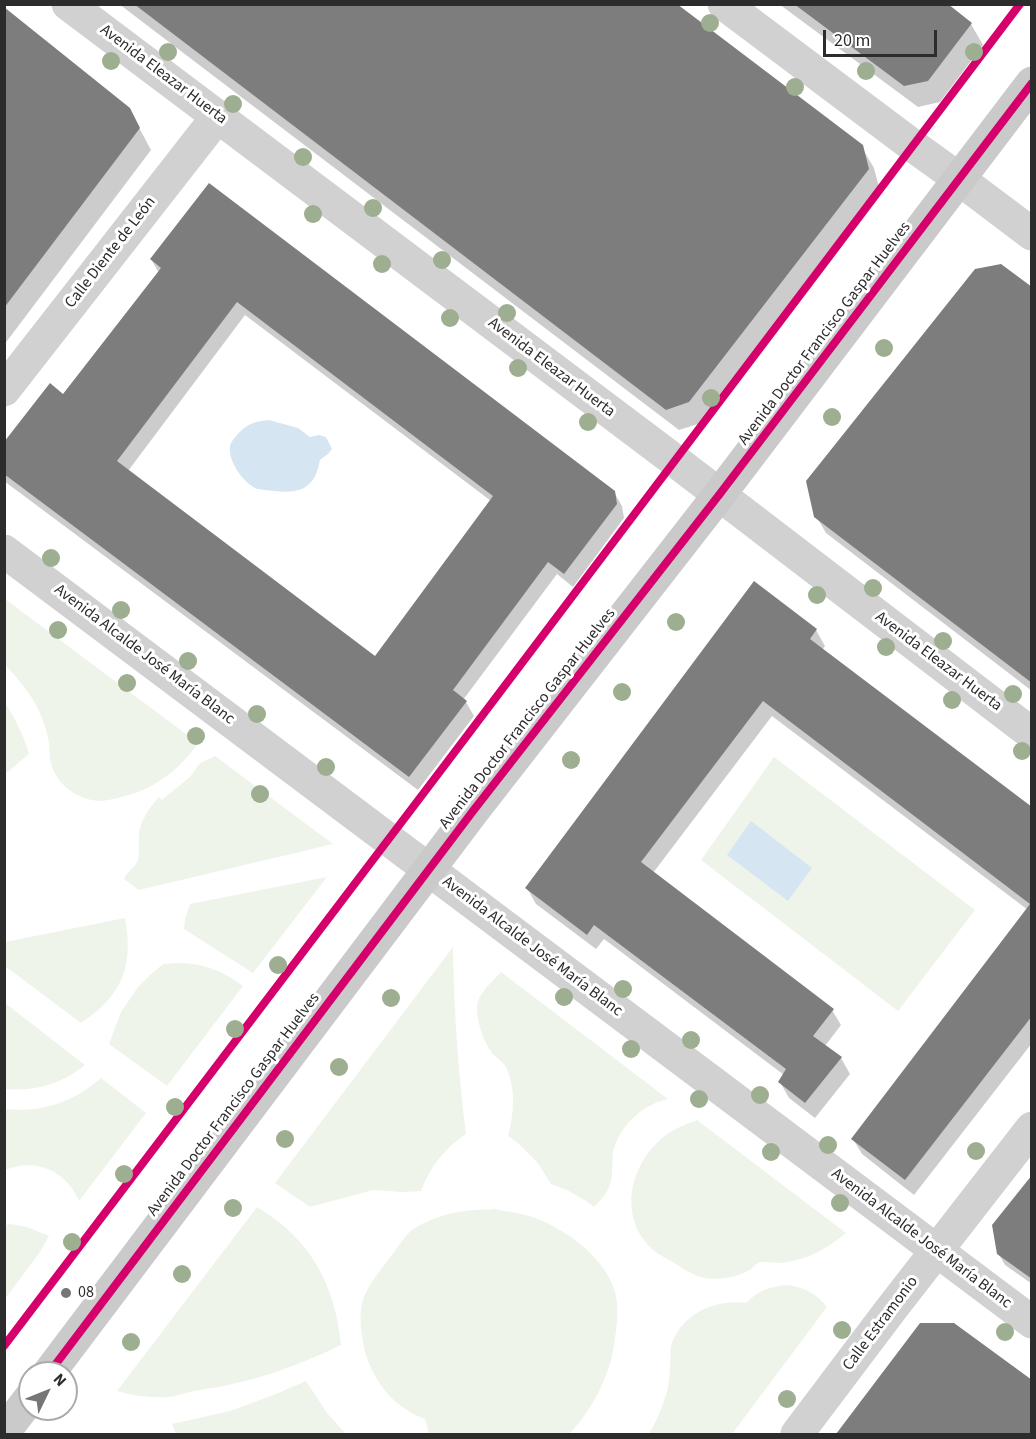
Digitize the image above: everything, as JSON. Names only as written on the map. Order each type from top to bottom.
[{"type":"street","name":"Avenida Eleazar Huerta","points":[[68,4],[1032,734]]},
{"type":"street","points":[[724,4],[1032,234]]},
{"type":"street","name":"Avenida Doctor Francisco Gaspar Huelves","points":[[58,1361],[429,869],[719,495],[1032,82]]},
{"type":"street","name":"Calle Diente de León","points":[[4,390],[218,116]]},
{"type":"street","name":"Avenida Alcalde José María Blanc","points":[[4,551],[1032,1322]]},
{"type":"street","name":"Calle Estramonio","points":[[798,1434],[1032,1128]]},
{"type":"street","points":[[9,1429],[18,1416]]},
{"type":"shaded area","points":[[5,599],[198,743],[184,761],[157,783],[147,788],[102,801],[77,795],[63,785],[50,760],[47,734],[39,710],[5,665]]},
{"type":"shaded area","points":[[5,703],[19,728],[29,754],[5,774]]},
{"type":"shaded area","points":[[215,756],[333,844],[139,890],[124,879],[138,860],[140,830],[146,815],[159,797],[162,800],[190,777],[200,763]]},
{"type":"shaded area","points":[[774,757],[975,910],[898,1011],[701,860]]},
{"type":"shaded area","points":[[327,877],[253,973],[184,929],[190,904]]},
{"type":"shaded area","points":[[125,918],[128,951],[122,978],[106,1002],[81,1023],[5,966],[5,942]]},
{"type":"shaded area","points":[[453,947],[457,1040],[466,1134],[439,1159],[421,1191],[373,1190],[310,1207],[275,1183]]},
{"type":"shaded area","points":[[163,964],[196,964],[212,969],[243,986],[167,1086],[109,1044],[121,1012],[138,987]]},
{"type":"shaded area","points":[[501,972],[668,1099],[641,1111],[621,1133],[613,1152],[612,1177],[609,1187],[594,1207],[567,1190],[551,1184],[537,1162],[508,1136],[513,1110],[513,1093],[509,1075],[506,1067],[492,1052],[485,1040],[477,1013],[480,997]]},
{"type":"shaded area","points":[[4,1003],[85,1065],[57,1082],[37,1088],[5,1089]]},
{"type":"shaded area","points":[[101,1078],[146,1113],[79,1201],[67,1182],[49,1169],[28,1165],[5,1170],[5,1109],[31,1109],[56,1104],[80,1094]]},
{"type":"shaded area","points":[[697,1120],[846,1233],[824,1249],[808,1256],[790,1262],[758,1263],[745,1272],[725,1278],[710,1279],[698,1276],[656,1253],[641,1236],[635,1222],[632,1192],[635,1178],[641,1163],[661,1139],[673,1130]]},
{"type":"shaded area","points":[[257,1207],[292,1233],[317,1265],[333,1302],[341,1345],[272,1373],[176,1396],[142,1396],[117,1391]]},
{"type":"shaded area","points":[[495,1209],[535,1218],[570,1236],[600,1264],[613,1286],[617,1300],[617,1323],[612,1357],[604,1381],[592,1404],[569,1434],[429,1434],[425,1419],[401,1406],[390,1396],[368,1362],[361,1327],[362,1303],[374,1278],[405,1237],[422,1224],[444,1215]]},
{"type":"shaded area","points":[[5,1225],[27,1227],[49,1236],[5,1299]]},
{"type":"shaded area","points":[[789,1285],[810,1292],[827,1307],[732,1434],[649,1434],[660,1412],[668,1387],[671,1346],[683,1325],[691,1317],[711,1306],[734,1302],[746,1303],[766,1290]]},
{"type":"shaded area","points":[[306,1381],[327,1413],[346,1434],[176,1434],[172,1424],[230,1411]]},
{"type":"water","points":[[269,420],[298,428],[310,437],[319,435],[326,437],[332,449],[320,460],[310,483],[299,490],[284,492],[257,489],[245,481],[231,458],[230,446],[240,431],[256,422]]},
{"type":"water","points":[[751,821],[812,868],[788,901],[727,855]]},
{"type":"building","points":[[134,4],[677,4],[863,145],[869,169],[689,402],[666,410]]},
{"type":"building","points":[[794,4],[948,4],[972,23],[928,81],[904,86]]},
{"type":"building","points":[[4,7],[130,108],[140,128],[4,308]]},
{"type":"building","points":[[209,183],[615,491],[617,504],[564,574],[548,562],[453,690],[467,701],[409,777],[4,474],[4,442],[50,383],[63,394],[161,268],[150,259]],"holes":[[[237,302],[493,496],[375,656],[117,461]]]},
{"type":"building","points":[[1001,264],[1032,287],[1032,683],[814,517],[806,481],[975,269]]},
{"type":"building","points":[[754,581],[817,629],[810,639],[1032,807],[1032,1016],[905,1180],[851,1139],[1030,904],[763,701],[641,862],[834,1009],[813,1036],[842,1057],[805,1103],[778,1082],[786,1069],[594,925],[587,935],[525,888]]},
{"type":"building","points":[[1032,1175],[1032,1279],[997,1254],[992,1225]]},
{"type":"building","points":[[920,1323],[954,1323],[1032,1380],[1032,1434],[836,1434]]},
{"type":"cycle path","points":[[4,1346],[1020,4]]},
{"type":"cycle path","points":[[58,1361],[473,811],[719,495],[1032,83]]},
{"type":"place","name":"08","points":[[66,1293]]}]
